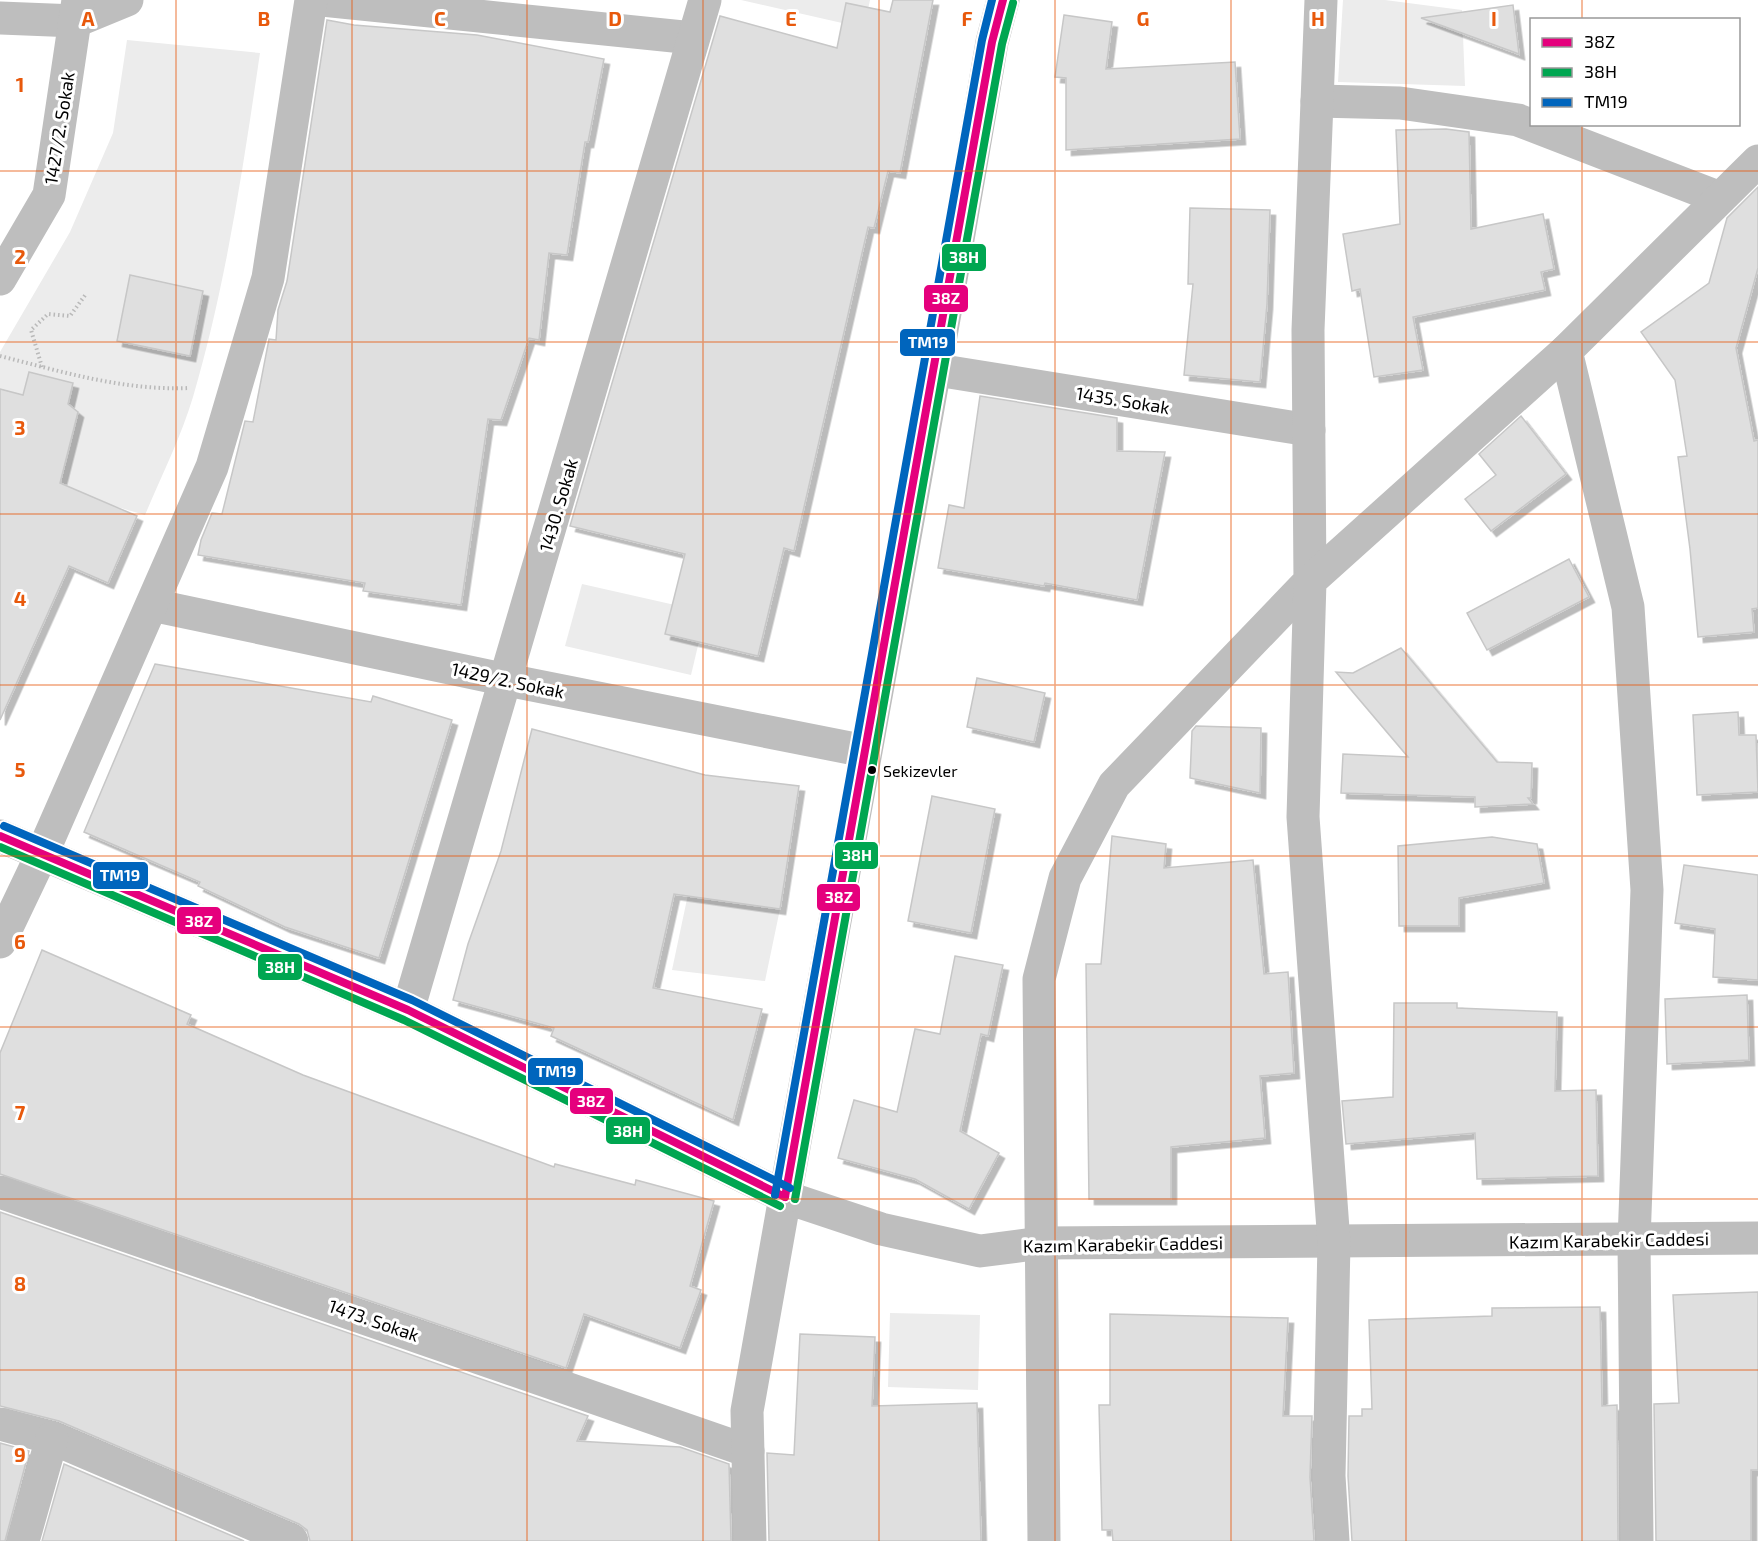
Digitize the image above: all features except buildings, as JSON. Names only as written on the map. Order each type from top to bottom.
[{"type":"street","points":[[0,18],[77,10],[127,0]]},
{"type":"street","points":[[0,942],[42,854],[212,467],[268,278],[311,0]]},
{"type":"street","points":[[322,0],[693,38]]},
{"type":"street","name":"1430. Sokak","points":[[408,1010],[507,680],[705,0]]},
{"type":"street","points":[[750,1541],[747,1411],[865,751],[937,370],[992,42],[1003,0]]},
{"type":"street","points":[[1321,0],[1308,330],[1310,581],[1303,817],[1334,1243],[1329,1476],[1333,1541]]},
{"type":"street","name":"1427/2. Sokak","points":[[0,279],[49,195],[77,10]]},
{"type":"street","points":[[1317,101],[1401,103],[1518,120],[1530,125]]},
{"type":"street","points":[[1534,126],[1720,198]]},
{"type":"street","points":[[1044,1541],[1039,979],[1065,878],[1114,785],[1310,581],[1566,351],[1758,161]]},
{"type":"street","points":[[1566,351],[1628,607],[1647,890],[1634,1240],[1637,1541]]},
{"type":"street","name":"1435. Sokak","points":[[937,370],[1309,430]]},
{"type":"street","name":"1429/2. Sokak","points":[[152,605],[507,680],[865,751]]},
{"type":"street","name":"Kazım Karabekir Caddesi","points":[[0,836],[408,1010],[785,1197],[880,1229],[980,1251],[1041,1242],[1334,1243],[1758,1238]]},
{"type":"street","name":"1473. Sokak","points":[[0,1192],[748,1451]]},
{"type":"street","points":[[0,1424],[52,1438],[292,1541]]},
{"type":"street","points":[[23,1541],[52,1438]]},
{"type":"path","points":[[42,367],[32,330],[48,314],[70,316],[86,294]]},
{"type":"path","points":[[0,356],[84,379],[162,390],[236,386]]},
{"type":"shaded area","points":[[741,0],[870,0],[864,28]]},
{"type":"shaded area","points":[[1343,0],[1385,0],[1462,10],[1465,86],[1338,82]]},
{"type":"shaded area","points":[[127,40],[260,53],[233,226],[205,355],[183,427],[145,515],[0,473],[0,352],[70,232],[113,133]]},
{"type":"shaded area","points":[[582,584],[706,612],[691,675],[565,646]]},
{"type":"shaded area","points":[[694,866],[780,909],[765,981],[672,970]]},
{"type":"shaded area","points":[[890,1313],[980,1315],[978,1390],[888,1387]]},
{"type":"transit line","name":"TM19","points":[[775,1195],[982,40],[992,0]]},
{"type":"transit line","name":"38Z","points":[[785,1197],[992,42],[1003,0]]},
{"type":"transit line","name":"38H","points":[[795,1199],[1002,44],[1013,3]]},
{"type":"transit line","name":"TM19","points":[[4,826],[412,1000],[790,1188]]},
{"type":"transit line","name":"38Z","points":[[0,836],[408,1010],[785,1197]]},
{"type":"transit line","name":"38H","points":[[0,847],[404,1020],[780,1206]]},
{"type":"place","name":"Sekizevler","points":[[872,770]]}]
